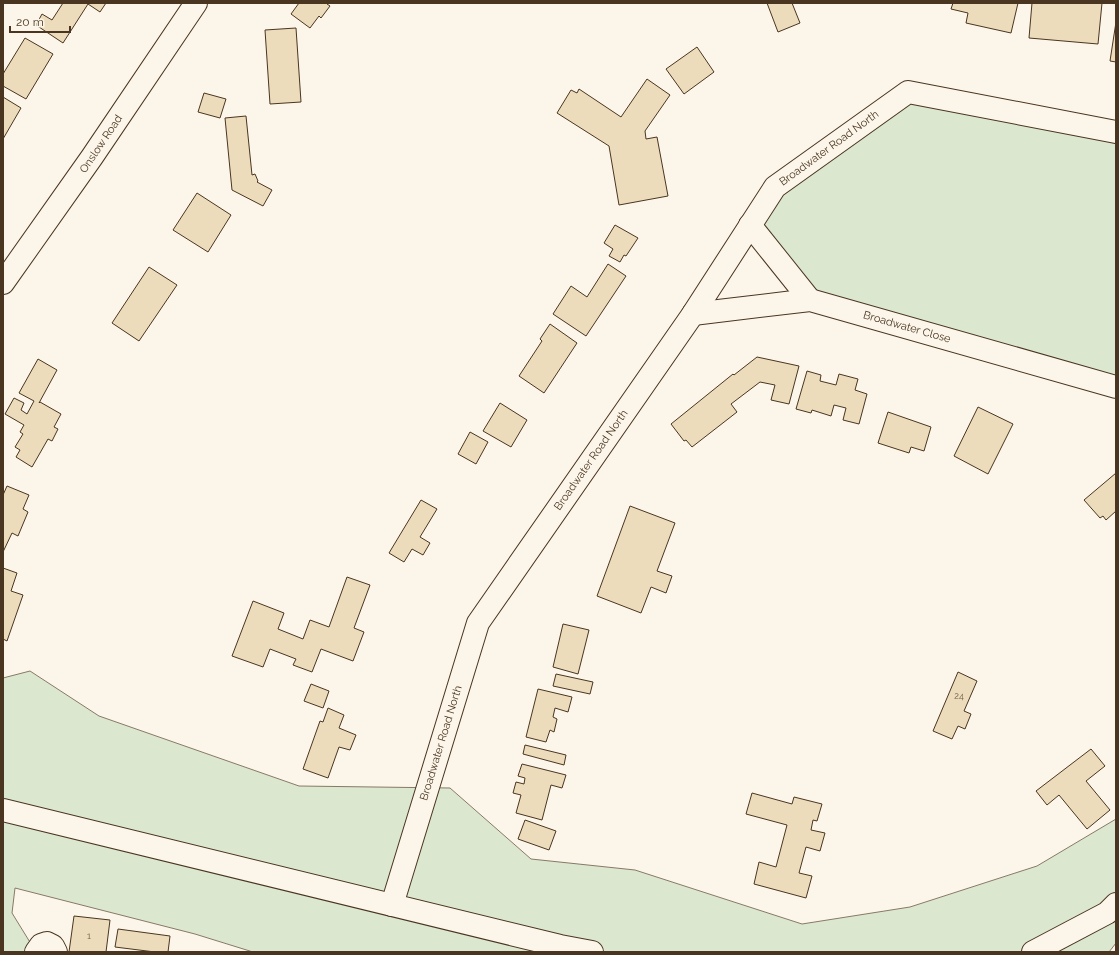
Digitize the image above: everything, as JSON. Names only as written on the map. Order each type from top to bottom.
[{"type":"street","name":"Onslow Road","points":[[3,283],[92,157],[196,3]]},
{"type":"street","name":"Broadwater Road North","points":[[392,904],[478,623],[694,314],[775,187],[908,92],[1116,132]]},
{"type":"street","points":[[750,225],[810,300]]},
{"type":"street","name":"Broadwater Close","points":[[694,314],[810,300],[1116,387]]},
{"type":"street","points":[[3,810],[560,946],[592,952]]},
{"type":"street","points":[[1033,952],[1107,913],[1116,904]]},
{"type":"street","points":[[36,952],[41,945],[47,943],[52,946],[56,952]]},
{"type":"green space","points":[[908,92],[1116,132],[1116,385],[810,300],[750,225],[775,187]]},
{"type":"green space","points":[[30,671],[99,716],[299,786],[450,788],[531,859],[635,870],[802,924],[910,907],[1037,866],[1116,819],[1116,943],[1109,952],[253,952],[195,934],[15,888],[12,913],[36,952],[3,952],[3,678]]},
{"type":"building","points":[[63,3],[106,3],[100,12],[88,4],[63,43],[36,25],[42,14],[52,20]]},
{"type":"building","points":[[299,3],[328,3],[327,4],[330,6],[321,18],[319,16],[310,28],[291,14]]},
{"type":"building","points":[[767,3],[792,3],[800,23],[778,32]]},
{"type":"building","points":[[953,3],[1018,3],[1011,33],[966,23],[968,13],[951,9]]},
{"type":"building","points":[[1032,3],[1102,3],[1098,44],[1029,38]]},
{"type":"building","points":[[1116,22],[1116,62],[1110,61]]},
{"type":"building","points":[[296,28],[301,102],[270,104],[265,30]]},
{"type":"building","points":[[25,38],[53,54],[26,99],[3,86],[3,74]]},
{"type":"building","points":[[697,47],[714,72],[684,94],[666,69]]},
{"type":"building","points":[[647,79],[670,95],[645,131],[646,139],[657,137],[668,196],[619,205],[609,146],[557,113],[571,90],[577,93],[579,89],[621,117]]},
{"type":"building","points":[[204,93],[226,99],[220,118],[198,112]]},
{"type":"building","points":[[3,97],[21,108],[3,139]]},
{"type":"building","points":[[246,116],[252,175],[255,174],[258,181],[257,182],[272,190],[263,206],[232,190],[225,118]]},
{"type":"building","points":[[197,193],[231,215],[208,252],[173,230]]},
{"type":"building","points":[[615,225],[638,238],[620,262],[609,256],[613,249],[604,243]]},
{"type":"building","points":[[608,264],[626,276],[586,336],[553,314],[571,286],[587,297]]},
{"type":"building","points":[[149,267],[177,285],[139,341],[112,323]]},
{"type":"building","points":[[550,324],[577,343],[544,393],[519,376],[542,341],[540,339]]},
{"type":"building","points":[[757,357],[799,366],[789,404],[771,400],[775,385],[760,382],[731,404],[737,412],[692,447],[686,440],[684,441],[671,424],[733,374],[734,375]]},
{"type":"building","points":[[38,359],[57,370],[39,403],[40,402],[61,414],[54,427],[58,429],[52,441],[48,439],[32,467],[16,457],[20,450],[15,447],[23,434],[20,432],[24,425],[5,414],[14,398],[24,403],[21,410],[27,414],[34,401],[19,393]]},
{"type":"building","points":[[807,371],[821,375],[820,381],[836,385],[839,374],[858,379],[855,390],[867,394],[859,424],[843,420],[846,408],[834,405],[831,416],[812,410],[811,413],[796,409]]},
{"type":"building","points":[[500,403],[527,420],[511,447],[483,431]]},
{"type":"building","points":[[978,407],[1013,424],[988,474],[954,456]]},
{"type":"building","points":[[888,412],[931,427],[924,451],[911,447],[909,453],[878,443]]},
{"type":"building","points":[[470,432],[488,442],[476,464],[458,454]]},
{"type":"building","points":[[1116,473],[1116,511],[1106,520],[1103,516],[1100,518],[1084,500]]},
{"type":"building","points":[[7,486],[29,495],[23,509],[28,512],[18,536],[12,533],[3,552],[3,495]]},
{"type":"building","points":[[421,500],[437,509],[420,537],[430,543],[423,555],[412,549],[404,562],[389,553]]},
{"type":"building","points":[[630,506],[675,523],[657,571],[672,576],[666,593],[651,587],[641,613],[597,596]]},
{"type":"building","points":[[3,568],[17,573],[11,591],[23,595],[7,641],[3,639]]},
{"type":"building","points":[[347,577],[370,585],[354,628],[364,632],[353,661],[321,649],[312,672],[293,665],[296,659],[270,649],[263,667],[232,656],[253,601],[284,613],[278,629],[303,639],[310,620],[329,627]]},
{"type":"building","points":[[563,624],[589,630],[578,674],[553,667]]},
{"type":"building","points":[[958,672],[977,681],[964,711],[971,714],[965,729],[958,726],[952,739],[933,731]]},
{"type":"building","points":[[556,674],[593,682],[590,694],[553,686]]},
{"type":"building","points":[[311,684],[329,691],[323,708],[304,701]]},
{"type":"building","points":[[538,689],[572,697],[568,712],[555,708],[553,717],[557,719],[554,732],[550,730],[546,742],[526,737]]},
{"type":"building","points":[[328,708],[344,715],[339,728],[356,735],[350,750],[339,747],[328,778],[303,769],[320,721],[323,722]]},
{"type":"building","points":[[525,745],[566,755],[564,765],[523,754]]},
{"type":"building","points":[[1091,749],[1105,766],[1086,781],[1110,810],[1087,829],[1059,795],[1047,805],[1036,791]]},
{"type":"building","points":[[522,764],[566,775],[562,788],[551,785],[542,820],[516,813],[521,795],[513,793],[516,782],[524,784],[525,778],[518,776]]},
{"type":"building","points":[[752,793],[792,804],[794,797],[822,804],[817,821],[813,820],[811,830],[825,833],[820,851],[806,847],[799,873],[812,876],[806,898],[754,884],[759,862],[776,867],[787,825],[746,814]]},
{"type":"building","points":[[525,820],[556,831],[549,850],[518,839]]},
{"type":"building","points":[[74,916],[110,920],[106,952],[69,952]]},
{"type":"building","points":[[118,929],[170,936],[168,952],[155,952],[115,947]]}]
